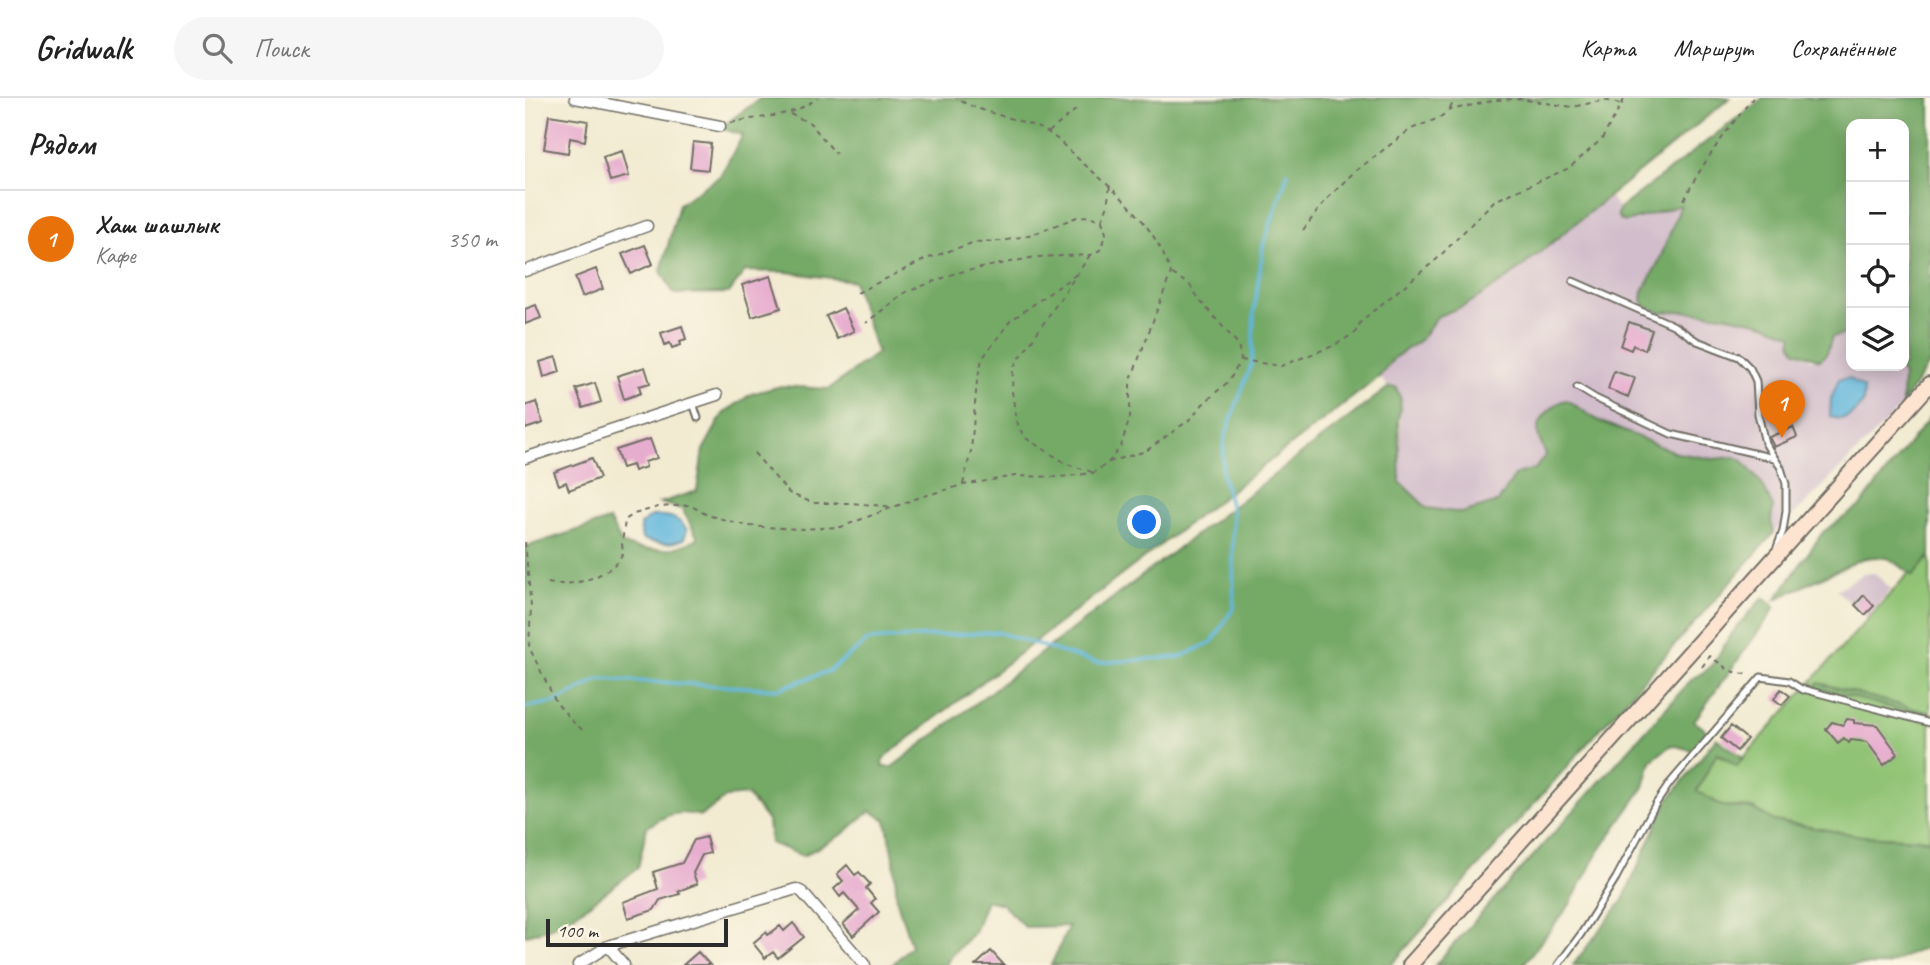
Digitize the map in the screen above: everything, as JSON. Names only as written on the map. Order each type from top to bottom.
[{"type":"main road","points":[[1410,965],[1930,384]]},
{"type":"street","points":[[575,98],[720,126]]},
{"type":"street","points":[[525,271],[647,226]]},
{"type":"street","points":[[525,458],[717,395]]},
{"type":"street","points":[[578,965],[608,946],[799,890],[865,965]]},
{"type":"street","points":[[608,946],[624,965]]},
{"type":"lane","points":[[1573,281],[1674,325],[1697,341],[1739,358],[1750,368],[1756,381],[1758,414],[1765,443],[1781,468],[1787,498],[1783,531],[1773,559]]},
{"type":"lane","points":[[1577,387],[1671,434],[1774,458]]},
{"type":"lane","points":[[693,403],[698,418]]},
{"type":"lane","points":[[1558,965],[1616,878],[1655,805],[1670,783],[1761,677],[1789,681],[1803,690],[1930,723]]},
{"type":"path","points":[[720,126],[750,118],[789,114],[817,98]]},
{"type":"path","points":[[548,583],[561,586],[579,584],[613,566],[623,552],[625,520],[634,514],[658,507],[690,505],[707,515],[748,526],[799,529],[841,527],[963,485],[1016,476],[1060,477],[1093,473],[1108,463],[1146,451],[1189,420],[1229,381],[1241,360],[1238,344],[1201,302],[1190,285],[1171,273],[1156,238],[1110,185],[1048,132],[956,98]]},
{"type":"path","points":[[1450,110],[1455,98]]},
{"type":"path","points":[[1241,360],[1281,366],[1333,346],[1355,333],[1361,321],[1437,259],[1494,201],[1569,168],[1602,139],[1625,98]]},
{"type":"path","points":[[1684,200],[1693,181],[1753,98]]},
{"type":"path","points":[[1303,230],[1326,200],[1353,173],[1411,129],[1439,118],[1450,110],[1496,100],[1520,99],[1572,107],[1605,100],[1621,105]]},
{"type":"path","points":[[1048,132],[1078,108]]},
{"type":"path","points":[[789,114],[810,123],[837,154]]},
{"type":"path","points":[[866,323],[904,293],[956,273],[1035,257],[1090,255],[1100,250],[1106,233],[1102,221],[1110,185]]},
{"type":"path","points":[[857,293],[926,259],[975,242],[1003,241],[1033,234],[1077,217],[1090,216],[1102,221]]},
{"type":"path","points":[[1090,255],[1013,368],[1012,391],[1016,420],[1024,437],[1067,464],[1093,473]]},
{"type":"path","points":[[963,485],[971,451],[977,381],[982,359],[1010,321],[1079,272]]},
{"type":"path","points":[[1108,463],[1121,446],[1130,417],[1130,382],[1171,273]]},
{"type":"path","points":[[754,453],[789,493],[813,503],[895,507]]},
{"type":"path","points":[[525,542],[531,607],[529,647],[556,702],[586,733]]},
{"type":"path","points":[[1702,667],[1710,656],[1730,671],[1761,677]]},
{"type":"shaded area","points":[[1609,196],[1619,209],[1617,215],[1620,220],[1626,222],[1682,204],[1644,291],[1642,301],[1646,307],[1723,315],[1762,323],[1793,335],[1792,343],[1796,352],[1811,359],[1820,360],[1827,353],[1832,337],[1846,333],[1846,371],[1900,371],[1902,406],[1774,533],[1771,521],[1773,507],[1762,484],[1742,460],[1735,457],[1713,459],[1677,453],[1599,421],[1567,400],[1537,432],[1546,454],[1535,469],[1515,474],[1498,502],[1462,513],[1427,508],[1400,482],[1400,399],[1396,387],[1388,387],[1379,376],[1394,358],[1419,340],[1438,316],[1466,305],[1507,279]]},
{"type":"shaded area","points":[[1874,573],[1891,589],[1867,617],[1836,590],[1863,574]]},
{"type":"green space","points":[[761,98],[1730,98],[1507,279],[1466,305],[1438,316],[1420,340],[1394,358],[1379,377],[885,757],[883,767],[892,767],[1389,387],[1396,387],[1401,400],[1398,420],[1400,482],[1427,508],[1462,513],[1498,502],[1516,474],[1535,469],[1546,454],[1538,435],[1538,427],[1552,408],[1567,400],[1599,421],[1677,453],[1713,459],[1735,457],[1742,460],[1762,484],[1773,507],[1771,521],[1774,533],[1391,965],[1051,965],[1069,926],[1025,927],[1002,904],[986,900],[974,932],[946,965],[892,965],[911,946],[897,901],[894,860],[886,820],[870,811],[843,834],[803,856],[770,843],[768,821],[747,795],[727,797],[701,816],[673,814],[647,827],[638,868],[569,917],[555,925],[525,935],[525,547],[609,520],[622,544],[631,547],[661,550],[689,543],[698,538],[682,509],[660,503],[697,491],[703,450],[723,414],[751,394],[781,386],[829,389],[877,353],[853,281],[786,272],[745,271],[729,293],[674,294],[661,271],[679,204],[720,176],[743,135],[720,128]]},
{"type":"green space","points":[[1763,98],[1930,98],[1930,362],[1902,404],[1901,371],[1909,371],[1909,119],[1846,119],[1846,333],[1832,337],[1827,353],[1820,360],[1796,351],[1791,343],[1793,335],[1762,323],[1723,315],[1661,312],[1646,307],[1642,301],[1643,291],[1659,261],[1681,205],[1626,222],[1620,220],[1617,215],[1619,209]]},
{"type":"green space","points":[[1930,417],[1930,556],[1913,576],[1889,559],[1861,559],[1776,599],[1823,532],[1860,506]]},
{"type":"green space","points":[[1930,549],[1930,839],[1859,836],[1774,821],[1753,808],[1723,806],[1697,791],[1716,754],[1737,765]]},
{"type":"green space","points":[[1763,598],[1775,606],[1771,614],[1694,721],[1710,733],[1691,750],[1671,745],[1651,761],[1644,787],[1597,854],[1569,906],[1523,965],[1435,965],[1693,678],[1708,669],[1733,632]]},
{"type":"green space","points":[[1819,683],[1930,713],[1930,718],[1817,688]]},
{"type":"green space","points":[[1716,738],[1743,757],[1737,766],[1717,753],[1697,791],[1722,806],[1753,809],[1774,821],[1863,836],[1930,840],[1930,947],[1887,965],[1573,965],[1623,900],[1667,802]]},
{"type":"water","points":[[1849,378],[1864,388],[1863,403],[1844,418],[1830,416],[1831,399],[1839,379]]},
{"type":"water","points":[[652,516],[676,519],[687,530],[684,539],[663,543],[642,539],[640,525]]},
{"type":"building","points":[[549,115],[588,121],[585,141],[570,138],[568,153],[544,149]]},
{"type":"building","points":[[693,142],[711,144],[708,170],[690,168]]},
{"type":"building","points":[[622,151],[629,176],[610,181],[603,157]]},
{"type":"building","points":[[645,245],[653,264],[631,274],[622,254]]},
{"type":"building","points":[[596,269],[603,289],[582,297],[575,277]]},
{"type":"building","points":[[771,276],[781,308],[752,317],[742,285]]},
{"type":"building","points":[[536,305],[541,318],[525,324],[525,309]]},
{"type":"building","points":[[843,308],[854,331],[837,339],[826,316]]},
{"type":"building","points":[[1629,322],[1652,330],[1645,350],[1633,345],[1631,350],[1621,346]]},
{"type":"building","points":[[682,326],[686,339],[680,341],[681,345],[672,348],[670,343],[665,345],[661,333]]},
{"type":"building","points":[[556,357],[560,372],[544,377],[540,362]]},
{"type":"building","points":[[645,367],[650,383],[639,386],[641,393],[624,399],[617,376]]},
{"type":"building","points":[[1614,371],[1635,378],[1628,397],[1608,389]]},
{"type":"building","points":[[595,383],[601,402],[583,408],[576,389]]},
{"type":"building","points":[[536,402],[543,423],[525,429],[525,406]]},
{"type":"building","points":[[1793,427],[1797,437],[1774,447],[1769,437]]},
{"type":"building","points":[[650,439],[657,458],[645,462],[646,467],[634,471],[632,465],[622,468],[616,450]]},
{"type":"building","points":[[592,458],[600,478],[569,490],[566,482],[559,485],[554,472]]},
{"type":"building","points":[[1864,595],[1874,606],[1865,615],[1855,605]]},
{"type":"building","points":[[1781,689],[1790,696],[1782,705],[1774,699]]},
{"type":"building","points":[[1847,719],[1854,720],[1854,723],[1877,725],[1898,754],[1884,765],[1867,742],[1851,740],[1849,743],[1844,738],[1838,743],[1826,729],[1832,722],[1843,725]]},
{"type":"building","points":[[1731,726],[1747,739],[1737,751],[1721,738]]},
{"type":"building","points":[[706,837],[710,853],[702,855],[693,873],[697,884],[678,891],[680,894],[660,900],[654,910],[628,918],[623,902],[658,889],[653,872],[682,863],[694,840]]},
{"type":"building","points":[[847,865],[855,875],[859,872],[870,884],[866,888],[875,899],[871,903],[879,912],[853,936],[843,924],[859,910],[844,893],[840,897],[834,889],[843,881],[837,874]]},
{"type":"building","points":[[793,923],[804,937],[778,958],[773,952],[765,958],[753,943],[766,932],[768,935],[780,926],[784,931]]},
{"type":"building","points":[[991,951],[1004,965],[976,965]]},
{"type":"building","points":[[698,952],[710,965],[683,965]]},
{"type":"waterway","points":[[525,707],[556,702],[600,679],[778,689],[829,671],[869,640],[997,632],[1096,663],[1180,657],[1212,642],[1234,607],[1232,512],[1222,474],[1224,439],[1252,362],[1254,312],[1263,246],[1288,172]]},
{"type":"place","name":"Хаш шашлык","points":[[1782,438]]}]
